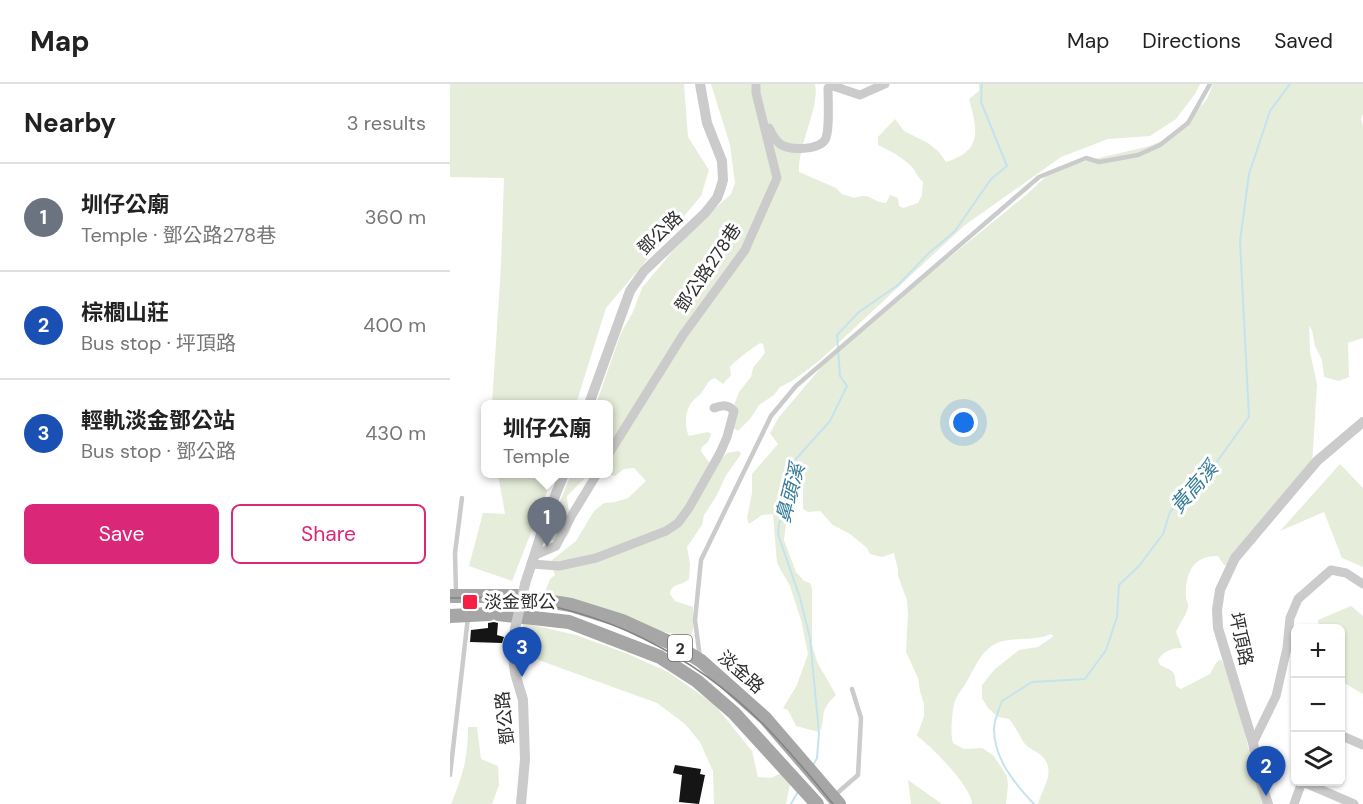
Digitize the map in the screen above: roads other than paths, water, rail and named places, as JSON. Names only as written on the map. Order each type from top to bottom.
[{"type":"main road","name":"淡金路","points":[[453,596],[516,596],[571,605],[622,621],[675,645],[701,661],[765,718],[836,800]]},
{"type":"main road","name":"2","points":[[450,616],[468,614],[503,618]]},
{"type":"main road","name":"淡金路","points":[[503,618],[569,622],[660,657],[697,681],[734,713],[817,804]]},
{"type":"street","name":"鄧公路","points":[[591,400],[630,291],[644,272],[705,213],[717,198],[720,190],[723,180],[722,160],[706,123],[700,84]]},
{"type":"street","name":"鄧公路278巷","points":[[613,449],[683,335],[744,250],[777,178],[756,93],[756,84]]},
{"type":"street","points":[[761,112],[773,137],[780,145],[804,148],[819,145],[826,136],[828,88],[833,86],[860,95],[885,84]]},
{"type":"street","points":[[533,560],[559,566],[596,558],[666,531],[678,523],[689,508],[727,437],[734,411],[731,407],[724,405],[714,408]]},
{"type":"street","name":"坪頂路","points":[[1268,804],[1253,743],[1218,628],[1217,610],[1220,590],[1235,558],[1285,498],[1317,461],[1363,422]]},
{"type":"street","points":[[533,560],[562,478]]},
{"type":"street","points":[[533,560],[556,546],[595,478]]},
{"type":"street","name":"鄧公路","points":[[520,804],[525,759],[523,700],[515,673],[512,647],[503,618],[525,584],[533,560]]},
{"type":"street","points":[[1253,743],[1276,696],[1287,648],[1290,618],[1298,599],[1331,570],[1346,573],[1363,584]]},
{"type":"street","points":[[1345,737],[1363,745]]},
{"type":"street","points":[[1294,804],[1301,786]]},
{"type":"street","points":[[1309,786],[1337,801],[1354,804]]},
{"type":"lane","points":[[701,661],[695,620],[701,560],[771,416],[796,386],[1039,177],[1086,158],[1099,162],[1138,155],[1160,145],[1188,123],[1210,84]]},
{"type":"lane","points":[[453,596],[455,553],[462,498]]},
{"type":"lane","points":[[450,775],[468,614]]},
{"type":"lane","points":[[836,800],[858,775],[861,718],[852,689]]},
{"type":"waterway","name":"鼻頭溪","points":[[812,767],[817,758],[819,733],[810,638],[800,598],[778,534],[779,524],[791,495],[795,460],[830,421],[847,386],[840,376],[837,335],[859,312],[898,285],[929,253],[955,231],[991,179],[1007,166],[981,102],[982,84]]},
{"type":"waterway","name":"黃高溪","points":[[1034,804],[1013,779],[998,751],[994,726],[1002,701],[1032,682],[1085,679],[1106,650],[1117,617],[1119,585],[1139,566],[1163,534],[1170,512],[1216,463],[1249,417],[1240,241],[1249,174],[1270,111],[1290,84]]},
{"type":"waterway","name":"鼻頭溪","points":[[791,804],[799,790]]},
{"type":"tram line","points":[[450,598],[496,598],[534,603],[572,611],[643,638],[676,656],[739,701],[776,737],[833,804]]},
{"type":"place","name":"圳仔公廟","points":[[547,547]]},
{"type":"place","name":"淡金鄧公","points":[[470,602]]},
{"type":"place","name":"輕軌淡金鄧公站","points":[[522,677]]},
{"type":"place","name":"棕櫚山莊","points":[[1266,796]]}]
